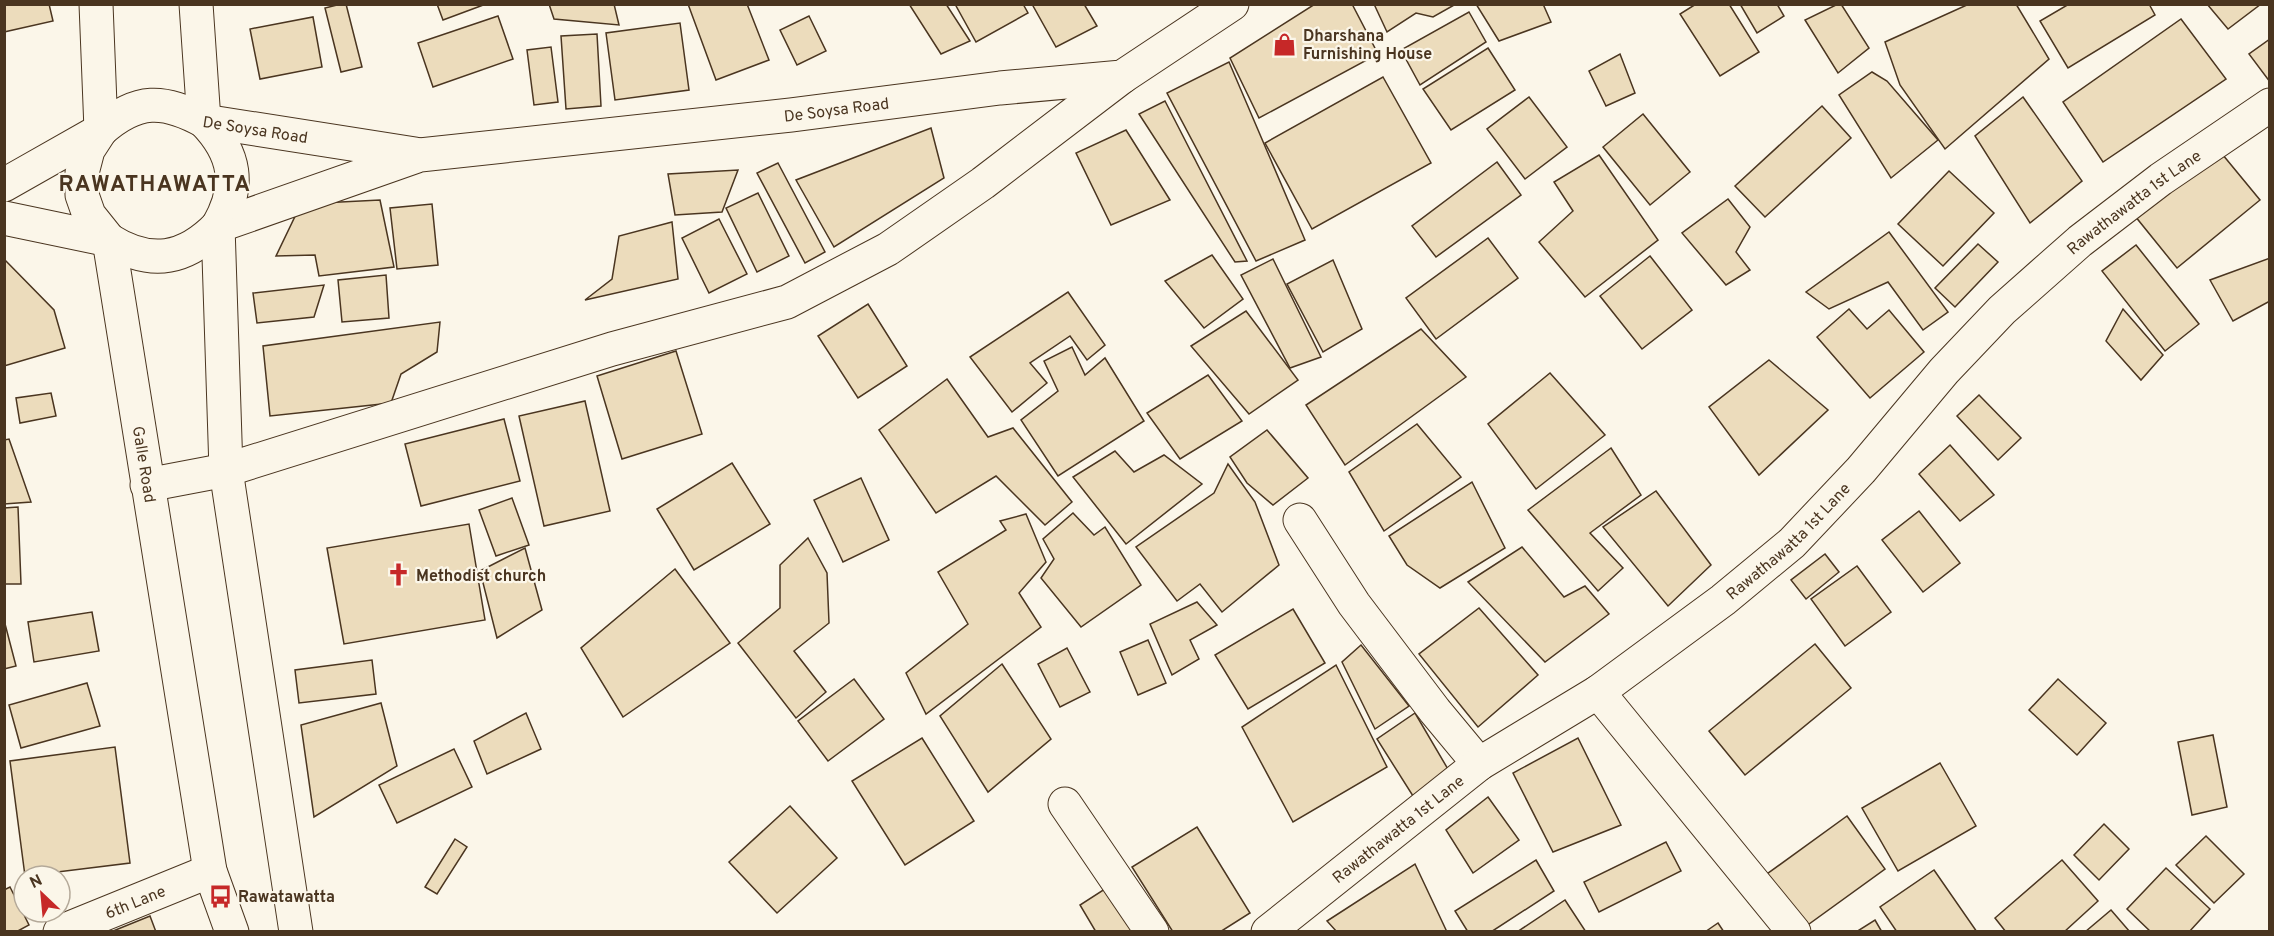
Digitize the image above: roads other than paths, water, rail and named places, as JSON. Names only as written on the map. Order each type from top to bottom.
[{"type":"main road","points":[[96,4],[101,130],[88,150],[82,173],[82,195],[88,215],[109,240],[123,249],[151,257],[166,256],[193,248],[205,240],[226,213],[231,197],[232,168],[227,150],[217,134],[204,121],[196,4]]},
{"type":"main road","name":"De Soysa Road","points":[[218,226],[420,155],[780,117],[1000,88],[1122,77],[1232,4]]},
{"type":"main road","points":[[147,485],[226,470],[612,350],[787,302],[888,249],[983,183],[1122,77]]},
{"type":"main road","name":"De Soysa Road","points":[[4,185],[101,130],[114,118],[144,106],[162,105],[183,110],[204,121],[420,155]]},
{"type":"main road","name":"Rawathawatta 1st Lane","points":[[1268,932],[1479,764],[1598,692],[1723,600],[1792,543],[1861,470],[1944,371],[2002,310],[2080,241],[2161,179],[2270,105]]},
{"type":"main road","points":[[4,218],[109,240]]},
{"type":"main road","points":[[218,226],[226,470],[296,932]]},
{"type":"main road","name":"Galle Road","points":[[109,240],[210,871],[232,932]]},
{"type":"main road","points":[[1300,520],[1354,604],[1435,711],[1479,764]]},
{"type":"main road","points":[[1598,692],[1794,932]]},
{"type":"main road","points":[[1065,804],[1152,932]]},
{"type":"main road","name":"6th Lane","points":[[60,932],[210,871]]},
{"type":"place","name":"Dharshana Furnishing House","points":[[1285,44]]},
{"type":"place","name":"Methodist church","points":[[398,575]]},
{"type":"place","name":"Rawatawatta","points":[[220,896]]},
{"type":"district","name":"RAWATHAWATTA","points":[[155,183]]}]
